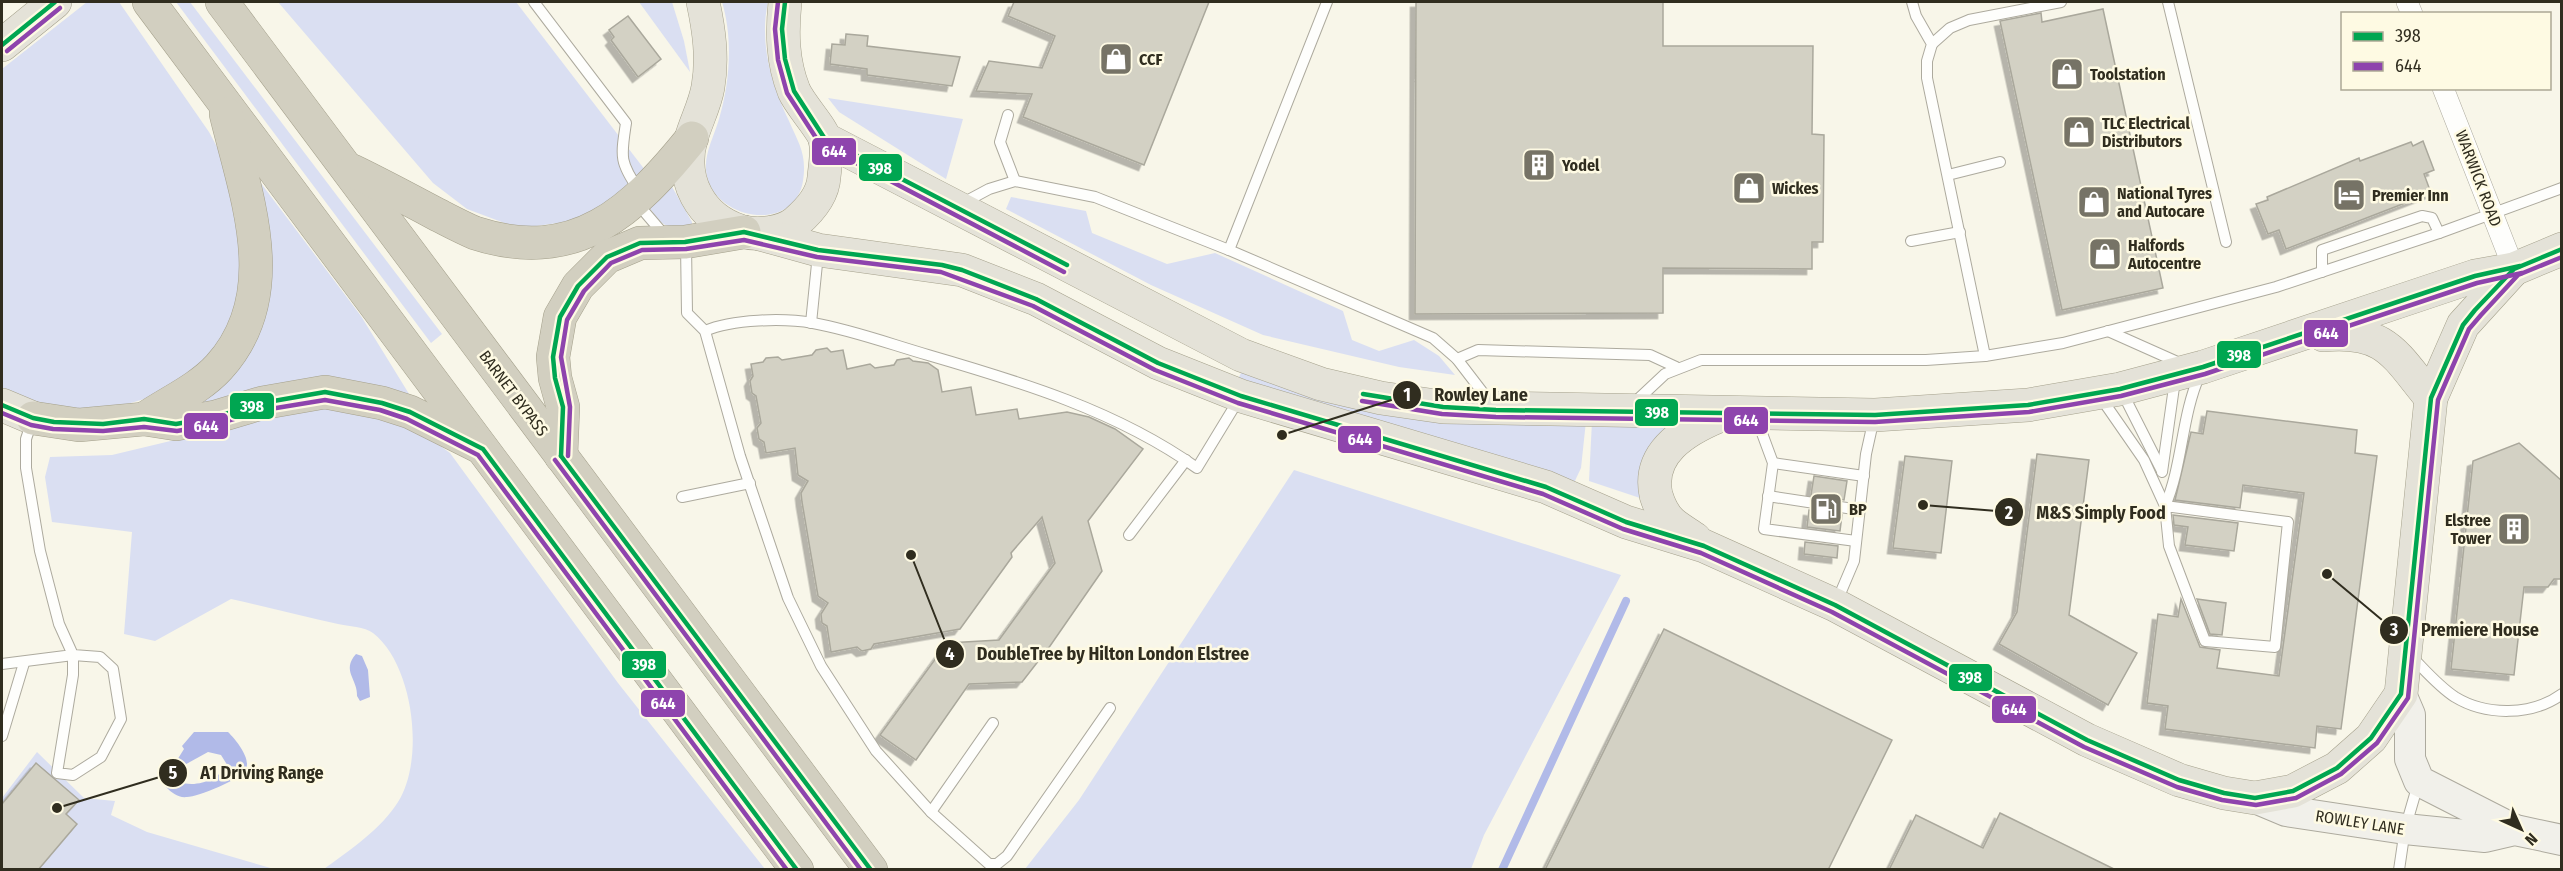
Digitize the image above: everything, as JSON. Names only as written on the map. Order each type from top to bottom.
[{"type":"highway","points":[[149,2],[798,870]]},
{"type":"highway","name":"BARNET BYPASS","points":[[222,2],[871,870]]},
{"type":"highway","points":[[144,419],[196,387],[219,367],[238,340],[252,304],[256,287],[253,224],[222,98]]},
{"type":"highway","points":[[346,167],[473,232],[497,239],[527,242],[560,240],[591,231],[616,217],[638,198],[692,138]]},
{"type":"highway","points":[[561,456],[563,407],[553,357],[564,309],[578,286],[608,257],[640,243],[678,242],[752,233]]},
{"type":"highway","points":[[33,418],[79,424],[144,419],[176,424],[215,417],[262,403],[325,392],[382,402],[410,412],[483,448]]},
{"type":"main road","name":"ROWLEY LANE","points":[[703,2],[710,42],[708,88],[687,159],[689,178],[695,195],[706,212],[722,224],[819,250],[962,270],[1036,298],[1158,363],[1241,396],[1546,487],[1626,522],[1704,546],[1835,605],[2087,740],[2179,780],[2224,793],[2255,798]]},
{"type":"main road","points":[[785,2],[782,29],[785,59],[794,91],[825,139],[1241,355],[1284,372],[1381,398],[1443,407],[1497,410],[1875,415],[2000,409],[2109,391],[2191,370],[2295,338],[2475,276],[2514,269],[2562,249]]},
{"type":"main road","points":[[2,45],[53,3]]},
{"type":"main road","points":[[752,233],[791,226],[810,211],[824,180],[825,139]]},
{"type":"main road","points":[[2255,798],[2293,791],[2337,768],[2371,738],[2401,694],[2432,398],[2463,325],[2514,269]]},
{"type":"main road","points":[[2295,338],[2341,334],[2376,340],[2406,364],[2432,398]]},
{"type":"main road","points":[[2,405],[33,418]]},
{"type":"main road","points":[[1704,546],[1671,522],[1659,505],[1654,482],[1659,459],[1677,438],[1696,426],[1741,414]]},
{"type":"street","name":"WARWICK ROAD","points":[[2444,90],[2514,269]]},
{"type":"street","points":[[2401,694],[2410,715],[2410,759],[2419,781],[2515,830]]},
{"type":"street","name":"ROWLEY LANE","points":[[2255,798],[2286,811],[2406,829],[2485,837],[2515,830],[2562,840]]},
{"type":"lane","points":[[534,2],[626,123],[622,149],[624,169],[638,198],[678,242],[687,313],[705,330],[750,483],[788,598],[821,666],[876,751],[932,812],[989,864],[997,864],[1007,856],[1110,708]]},
{"type":"lane","points":[[1229,250],[1327,2]]},
{"type":"lane","points":[[1912,2],[1916,16],[1932,45]]},
{"type":"lane","points":[[1985,356],[1927,78],[1927,61],[1932,45],[1950,28],[1969,21],[2061,2]]},
{"type":"lane","points":[[2168,2],[2226,242]]},
{"type":"lane","points":[[1008,115],[1000,142],[1015,180]]},
{"type":"lane","points":[[1948,175],[2000,162]]},
{"type":"lane","points":[[955,207],[988,189],[1015,180],[1095,197],[1229,250],[1433,338],[1457,359],[1497,410]]},
{"type":"lane","points":[[1624,412],[1665,374],[1676,367],[1701,360],[1926,360],[1985,356],[2063,343],[2276,287],[2494,214],[2562,188]]},
{"type":"lane","points":[[2322,272],[2322,250],[2422,216],[2432,218],[2439,233]]},
{"type":"lane","points":[[1911,241],[1960,232]]},
{"type":"lane","points":[[811,323],[819,250]]},
{"type":"lane","points":[[705,330],[722,323],[742,321],[811,323],[998,375],[1087,407],[1197,468],[1241,396]]},
{"type":"lane","points":[[2108,331],[2191,370]]},
{"type":"lane","points":[[1457,359],[1478,350],[1650,355],[1676,367]]},
{"type":"lane","points":[[2109,391],[2162,472],[2191,370]]},
{"type":"lane","points":[[2165,506],[2175,484],[2191,370]]},
{"type":"lane","points":[[2109,391],[2117,418],[2144,460],[2165,506],[2169,546],[2205,641],[2275,647],[2288,522],[2165,506]]},
{"type":"lane","points":[[1741,414],[1773,463],[1764,529],[1856,541]]},
{"type":"lane","points":[[1835,605],[1854,561],[1866,454],[1875,415]]},
{"type":"lane","points":[[2,664],[73,655],[100,657],[112,669],[120,719],[101,758],[74,775],[57,773],[73,675],[73,655],[58,624],[40,550],[26,468],[26,439],[33,418]]},
{"type":"lane","points":[[1129,535],[1186,460]]},
{"type":"lane","points":[[1773,463],[1864,476]]},
{"type":"lane","points":[[682,497],[750,483]]},
{"type":"lane","points":[[1768,496],[1860,510]]},
{"type":"lane","points":[[2406,650],[2455,697],[2485,709],[2511,711],[2548,704],[2562,694]]},
{"type":"lane","points":[[2,736],[24,663]]},
{"type":"lane","points":[[932,812],[993,723]]},
{"type":"lane","points":[[2399,870],[2406,829],[2419,781]]},
{"type":"shaded area","points":[[87,2],[119,2],[209,132],[223,158],[246,271],[224,344],[164,393],[114,408],[89,411],[36,403],[2,388],[2,69]]},
{"type":"shaded area","points":[[176,2],[190,2],[442,334],[431,343]]},
{"type":"shaded area","points":[[278,2],[516,2],[645,170],[613,201],[572,221],[529,227],[507,224],[467,209],[433,183]]},
{"type":"shaded area","points":[[639,2],[672,2],[684,41],[690,72]]},
{"type":"shaded area","points":[[722,2],[768,2],[765,32],[768,63],[804,163],[803,181],[797,197],[787,208],[773,214],[758,215],[742,212],[728,205],[716,194],[706,172],[707,157],[723,105],[728,76],[728,30]]},
{"type":"shaded area","points":[[828,98],[963,119],[946,179],[839,112]]},
{"type":"shaded area","points":[[254,174],[361,316],[414,402],[172,415],[233,365]]},
{"type":"shaded area","points":[[671,185],[692,225],[676,227],[666,225],[649,207]]},
{"type":"shaded area","points":[[1011,197],[1086,211],[1092,233],[1167,264],[1215,253],[1343,311],[1352,340],[1379,351],[1414,340],[1439,356],[1455,375],[1399,367],[1263,335],[1151,285],[1006,209]]},
{"type":"shaded area","points":[[1244,367],[1586,421],[1581,468],[1573,485],[1237,381]]},
{"type":"shaded area","points":[[345,403],[417,429],[450,453],[618,683],[765,869],[324,869],[383,821],[398,802],[406,784],[413,739],[411,714],[406,689],[398,667],[387,648],[366,629],[231,599],[155,641],[124,634],[132,532],[52,522],[45,477],[50,457],[112,455],[287,413]]},
{"type":"shaded area","points":[[1592,421],[1666,422],[1666,430],[1640,498],[1589,481]]},
{"type":"shaded area","points":[[1294,470],[1621,575],[1484,835],[1471,869],[1025,869],[1079,800]]},
{"type":"shaded area","points":[[37,752],[84,798],[115,801],[111,815],[147,832],[274,869],[2,870],[2,798]]},
{"type":"water","points":[[356,654],[362,656],[368,670],[370,697],[360,701],[350,670]]},
{"type":"water","points":[[194,732],[228,732],[245,755],[246,769],[237,778],[209,791],[193,796],[178,796],[166,787],[164,781],[184,749],[182,746]],"holes":[[[208,752],[221,755],[226,763],[214,778],[200,783],[186,784],[180,782],[177,777],[179,768]]]},
{"type":"building","name":"CCF","points":[[1014,2],[1209,2],[1144,165],[1023,117],[1032,94],[976,91],[989,61],[1042,68],[1055,36],[1008,16]]},
{"type":"building","name":"Yodel","points":[[1416,2],[1663,2],[1663,46],[1813,46],[1812,134],[1824,135],[1823,242],[1812,242],[1812,269],[1663,268],[1663,313],[1415,314]]},
{"type":"building","points":[[2103,9],[2163,288],[2062,310],[2000,21],[2041,13],[2042,22]]},
{"type":"building","points":[[628,16],[661,59],[638,77],[611,40],[614,37],[609,30]]},
{"type":"building","points":[[846,34],[868,36],[867,46],[960,57],[952,86],[867,75],[867,69],[830,64],[832,44],[845,45]]},
{"type":"building","name":"Premier Inn","points":[[2423,141],[2434,170],[2424,174],[2431,193],[2286,249],[2279,230],[2268,234],[2256,204],[2268,200],[2267,197],[2359,158],[2360,161],[2411,142],[2413,146]]},
{"type":"building","points":[[827,348],[831,352],[843,350],[847,369],[870,364],[875,368],[894,365],[897,360],[909,358],[913,361],[928,363],[938,370],[942,392],[971,387],[976,415],[1017,409],[1019,419],[1067,412],[1089,417],[1115,429],[1143,449],[1088,521],[1102,571],[1050,646],[1022,682],[969,684],[916,760],[880,735],[947,643],[999,640],[1055,563],[1042,517],[1011,553],[1012,557],[960,629],[874,644],[871,649],[862,651],[857,647],[831,652],[827,626],[822,623],[821,614],[828,603],[818,596],[802,502],[801,493],[808,481],[798,475],[795,448],[766,453],[764,442],[759,439],[757,428],[761,423],[756,396],[752,393],[750,381],[753,376],[751,364],[763,362],[766,358],[778,357],[782,360],[812,355],[816,350]]},
{"type":"building","points":[[2207,411],[2357,430],[2355,453],[2377,456],[2341,729],[2317,726],[2315,748],[2165,729],[2168,706],[2147,703],[2158,614],[2178,617],[2181,599],[2200,647],[2220,650],[2217,668],[2279,676],[2304,493],[2243,485],[2240,508],[2175,500],[2191,432],[2203,434]]},
{"type":"building","name":"Elstree Tower","points":[[2519,443],[2562,481],[2562,579],[2554,579],[2548,587],[2524,587],[2514,675],[2451,669],[2473,461]]},
{"type":"building","points":[[2037,454],[2089,460],[2069,615],[2137,653],[2108,705],[1999,644],[2017,612]]},
{"type":"building","points":[[1905,456],[1952,461],[1941,553],[1893,548]]},
{"type":"building","points":[[1814,476],[1847,481],[1844,500],[1811,495]]},
{"type":"building","points":[[1809,510],[1842,515],[1840,531],[1807,527]]},
{"type":"building","points":[[2173,515],[2238,523],[2234,551],[2185,545],[2188,527],[2174,525]]},
{"type":"building","points":[[1805,542],[1838,546],[1837,558],[1804,554]]},
{"type":"building","points":[[2197,599],[2226,603],[2222,635],[2210,634]]},
{"type":"building","points":[[1664,629],[1892,740],[1828,870],[1545,870]]},
{"type":"building","points":[[36,763],[79,800],[66,814],[77,824],[38,870],[2,870],[2,804]]},
{"type":"building","points":[[2000,813],[2116,870],[1889,870],[1916,815],[1983,848]]},
{"type":"waterway","points":[[1502,870],[1626,601]]},
{"type":"transit line","name":"398","points":[[2,45],[55,2]]},
{"type":"transit line","name":"644","points":[[778,2],[775,29],[778,60],[787,93],[820,144],[1064,272]]},
{"type":"transit line","name":"398","points":[[785,2],[782,29],[785,59],[794,91],[825,139],[1067,265]]},
{"type":"transit line","name":"644","points":[[7,51],[60,8]]},
{"type":"transit line","name":"398","points":[[561,456],[563,407],[555,378],[553,357],[560,317],[578,286],[607,257],[640,243],[685,242],[744,232],[818,250],[942,265],[962,270],[1036,299],[1158,363],[1241,396],[1546,487],[1626,522],[1704,546],[1835,605],[2087,740],[2179,780],[2224,793],[2255,798],[2293,791],[2337,768],[2371,738],[2401,694],[2431,398],[2463,325],[2475,310],[2514,269],[2562,249]]},
{"type":"transit line","name":"644","points":[[568,456],[570,407],[561,357],[567,320],[584,291],[611,263],[642,250],[686,249],[744,240],[817,257],[941,272],[1033,306],[1155,370],[1238,403],[1543,494],[1623,529],[1701,553],[1832,612],[2084,747],[2177,787],[2222,800],[2256,805],[2296,798],[2341,774],[2377,743],[2408,698],[2438,400],[2469,329],[2481,315],[2518,275],[2562,257]]},
{"type":"transit line","name":"398","points":[[1363,394],[1443,407],[1496,410],[1875,415],[2028,405],[2120,389],[2203,367],[2475,276],[2520,266]]},
{"type":"transit line","name":"644","points":[[1362,401],[1442,414],[1496,417],[1875,422],[2029,412],[2121,396],[2205,374],[2477,283],[2522,273]]},
{"type":"transit line","name":"398","points":[[2,405],[33,418],[54,422],[103,424],[144,419],[176,424],[215,417],[262,403],[325,392],[382,403],[410,412],[483,449],[797,870]]},
{"type":"transit line","name":"644","points":[[2,413],[31,425],[53,429],[103,431],[144,427],[177,431],[217,424],[264,410],[325,400],[380,410],[407,419],[478,455],[787,870]]},
{"type":"transit line","name":"398","points":[[561,456],[871,870]]},
{"type":"transit line","name":"644","points":[[555,460],[861,870]]},
{"type":"place","name":"CCF","points":[[1116,59]]},
{"type":"place","name":"Toolstation","points":[[2067,74]]},
{"type":"place","name":"TLC Electrical Distributors","points":[[2079,132]]},
{"type":"place","name":"Yodel","points":[[1539,165]]},
{"type":"place","name":"Wickes","points":[[1749,188]]},
{"type":"place","name":"Premier Inn","points":[[2349,195]]},
{"type":"place","name":"National Tyres and Autocare","points":[[2094,202]]},
{"type":"place","name":"Halfords Autocentre","points":[[2105,254]]},
{"type":"place","name":"Rowley Lane","points":[[1282,435]]},
{"type":"place","name":"M&S Simply Food","points":[[1923,505]]},
{"type":"place","name":"BP","points":[[1826,509]]},
{"type":"place","name":"Elstree Tower","points":[[2514,529]]},
{"type":"place","name":"DoubleTree by Hilton London Elstree","points":[[911,555]]},
{"type":"place","name":"Premiere House","points":[[2327,574]]},
{"type":"place","name":"A1 Driving Range","points":[[57,808]]}]
